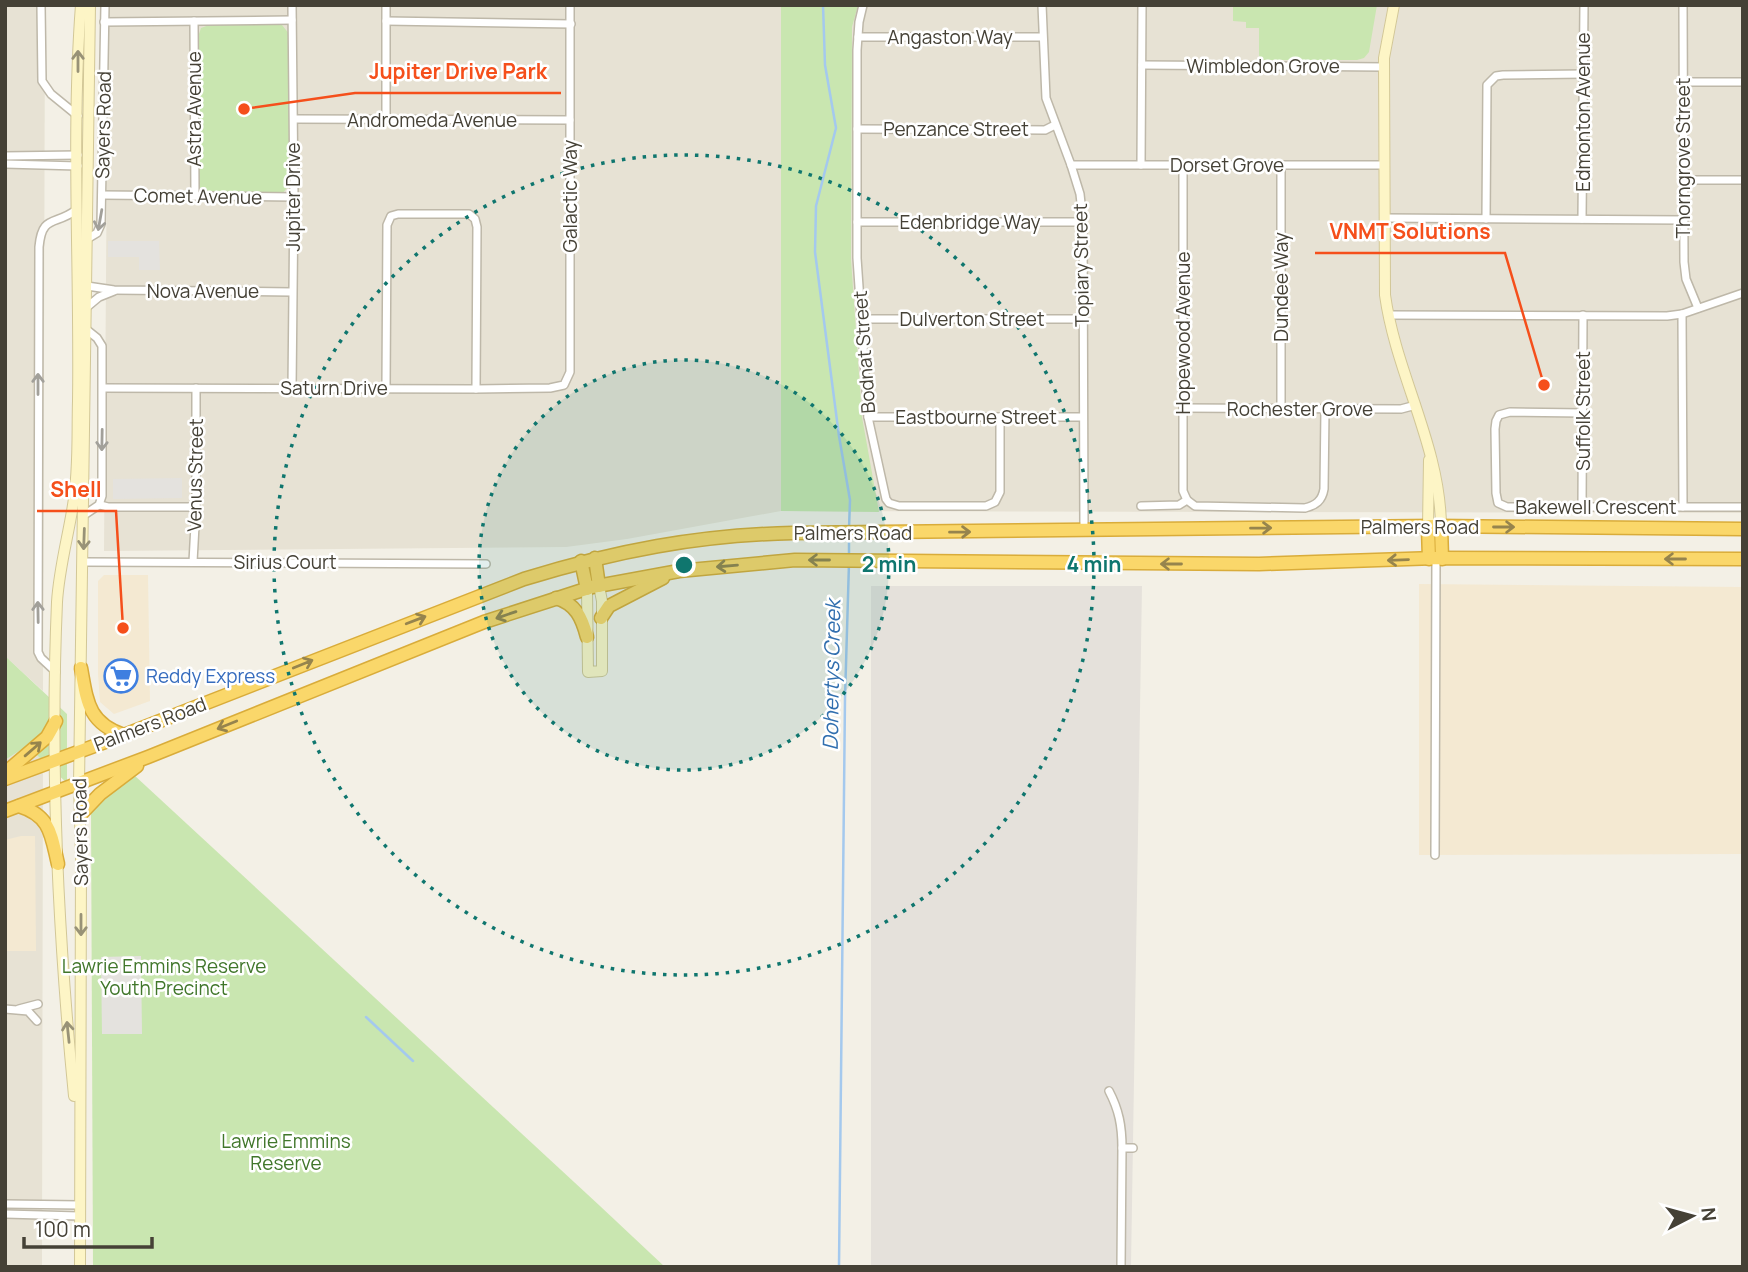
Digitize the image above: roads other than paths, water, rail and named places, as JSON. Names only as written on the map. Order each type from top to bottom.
[{"type":"highway","name":"Palmers Road","points":[[5,779],[524,579],[581,561],[646,547],[743,534],[793,533],[1435,526],[1743,529]]},
{"type":"highway","points":[[1435,526],[1436,559]]},
{"type":"highway","points":[[593,587],[595,558]]},
{"type":"highway","name":"Palmers Road","points":[[10,810],[459,632],[593,587],[679,571],[795,560],[1259,564],[1436,559],[1743,559]]},
{"type":"highway","points":[[581,561],[593,587]]},
{"type":"highway","points":[[601,618],[609,606],[636,590],[679,571]]},
{"type":"highway","points":[[556,598],[573,607],[583,621],[587,637]]},
{"type":"highway","points":[[81,668],[88,703],[94,714],[101,724],[124,735]]},
{"type":"highway","points":[[5,773],[47,737],[56,721]]},
{"type":"highway","points":[[80,815],[100,794],[148,757]]},
{"type":"highway","points":[[10,810],[33,810],[44,821],[50,830],[58,864]]},
{"type":"main road","name":"Sayers Road","points":[[80,1149],[63,976],[56,721],[59,577],[76,481],[87,239],[78,116],[81,5]]},
{"type":"main road","name":"Sayers Road","points":[[80,1267],[79,752],[87,307],[76,210],[82,160],[90,5]]},
{"type":"main road","points":[[1394,5],[1387,35],[1384,67],[1385,295],[1388,315],[1438,485],[1435,526]]},
{"type":"main road","points":[[593,587],[601,618],[602,671],[588,671],[587,637],[593,587]]},
{"type":"street","name":"Sayers Road","points":[[41,5],[42,81],[51,94],[78,116]]},
{"type":"street","name":"Sayers Road","points":[[87,239],[99,229],[102,195],[104,5]]},
{"type":"street","name":"Jupiter Drive","points":[[292,5],[292,388]]},
{"type":"street","points":[[386,5],[386,119]]},
{"type":"street","name":"Galactic Way","points":[[564,385],[570,372],[570,5]]},
{"type":"street","name":"Bodnat Street","points":[[863,5],[858,37],[857,258],[868,417],[884,493],[889,503],[899,506],[986,506],[995,502],[1000,492],[1000,417]]},
{"type":"street","name":"Topiary Street","points":[[1042,5],[1045,98],[1080,194],[1083,222],[1084,530]]},
{"type":"street","points":[[1141,165],[1142,5]]},
{"type":"street","name":"Edmonton Avenue","points":[[1582,219],[1584,5]]},
{"type":"street","name":"Thorngrove Street","points":[[1683,5],[1684,262],[1686,279],[1698,308]]},
{"type":"street","points":[[104,22],[292,20]]},
{"type":"street","name":"Astra Avenue","points":[[194,21],[195,197]]},
{"type":"street","points":[[386,21],[571,24]]},
{"type":"street","name":"Angaston Way","points":[[858,37],[1042,37]]},
{"type":"street","name":"Wimbledon Grove","points":[[1142,65],[1384,67]]},
{"type":"street","points":[[1486,219],[1487,85],[1496,76],[1503,75],[1584,74]]},
{"type":"street","points":[[1683,82],[1743,82]]},
{"type":"street","name":"Andromeda Avenue","points":[[294,119],[570,120]]},
{"type":"street","name":"Penzance Street","points":[[857,129],[1045,130],[1055,125]]},
{"type":"street","points":[[5,156],[82,160]]},
{"type":"street","points":[[5,164],[82,160]]},
{"type":"street","name":"Dorset Grove","points":[[1071,165],[1384,165]]},
{"type":"street","name":"Hopewood Avenue","points":[[1183,165],[1183,491],[1187,500]]},
{"type":"street","name":"Dundee Way","points":[[1281,166],[1281,409]]},
{"type":"street","points":[[1683,180],[1743,180]]},
{"type":"street","name":"Comet Avenue","points":[[102,195],[294,197]]},
{"type":"street","points":[[57,673],[38,652],[39,247],[40,230],[46,224],[76,210]]},
{"type":"street","points":[[386,388],[387,225],[391,216],[469,214],[475,219],[477,227],[476,389]]},
{"type":"street","points":[[1384,218],[1683,220]]},
{"type":"street","name":"Edenbridge Way","points":[[857,222],[1083,222]]},
{"type":"street","name":"Nova Avenue","points":[[83,286],[114,290],[292,292]]},
{"type":"street","points":[[87,307],[114,290]]},
{"type":"street","points":[[1388,315],[1667,316],[1682,314],[1743,293]]},
{"type":"street","points":[[1682,314],[1682,507]]},
{"type":"street","name":"Suffolk Street","points":[[1582,507],[1583,315]]},
{"type":"street","name":"Dulverton Street","points":[[861,319],[1083,319]]},
{"type":"street","name":"Sayers Road","points":[[87,330],[102,346],[100,505]]},
{"type":"street","name":"Saturn Drive","points":[[103,388],[476,389],[550,388],[564,385]]},
{"type":"street","name":"Venus Street","points":[[193,562],[196,388]]},
{"type":"street","name":"Rochester Grove","points":[[1183,408],[1325,410],[1401,409],[1416,405]]},
{"type":"street","points":[[1141,506],[1179,505],[1187,500],[1195,506],[1313,506],[1323,496],[1324,489],[1325,410]]},
{"type":"street","name":"Bakewell Crescent","points":[[1583,413],[1499,415],[1495,429],[1496,493],[1499,503],[1507,507],[1743,507]]},
{"type":"street","name":"Eastbourne Street","points":[[868,417],[1083,417]]},
{"type":"street","points":[[84,515],[100,505],[196,507]]},
{"type":"street","points":[[1435,855],[1436,559]]},
{"type":"street","name":"Sirius Court","points":[[83,562],[486,564]]},
{"type":"street","points":[[19,1009],[38,1004]]},
{"type":"street","points":[[5,1009],[28,1011],[37,1021]]},
{"type":"street","points":[[1109,1091],[1118,1107],[1122,1129],[1121,1267]]},
{"type":"street","points":[[1122,1147],[1133,1148]]},
{"type":"street","points":[[5,1204],[36,1204],[79,1211]]},
{"type":"street","points":[[36,1204],[36,1214]]},
{"type":"street","points":[[5,1214],[79,1211]]},
{"type":"waterway","name":"Dohertys Creek","points":[[823,5],[825,65],[836,128],[816,206],[815,252],[850,500],[849,529]]},
{"type":"waterway","name":"Dohertys Creek","points":[[849,535],[849,557]]},
{"type":"waterway","name":"Dohertys Creek","points":[[839,1267],[849,563]]},
{"type":"waterway","points":[[366,1017],[413,1061]]},
{"type":"place","name":"Jupiter Drive Park","points":[[244,109]]},
{"type":"place","name":"VNMT Solutions","points":[[1544,385]]},
{"type":"place","name":"Shell","points":[[123,628]]},
{"type":"place","name":"Reddy Express","points":[[121,676]]},
{"type":"park label","name":"Lawrie Emmins Reserve Youth Precinct","points":[[164,977]]},
{"type":"park label","name":"Lawrie Emmins Reserve","points":[[286,1152]]}]
